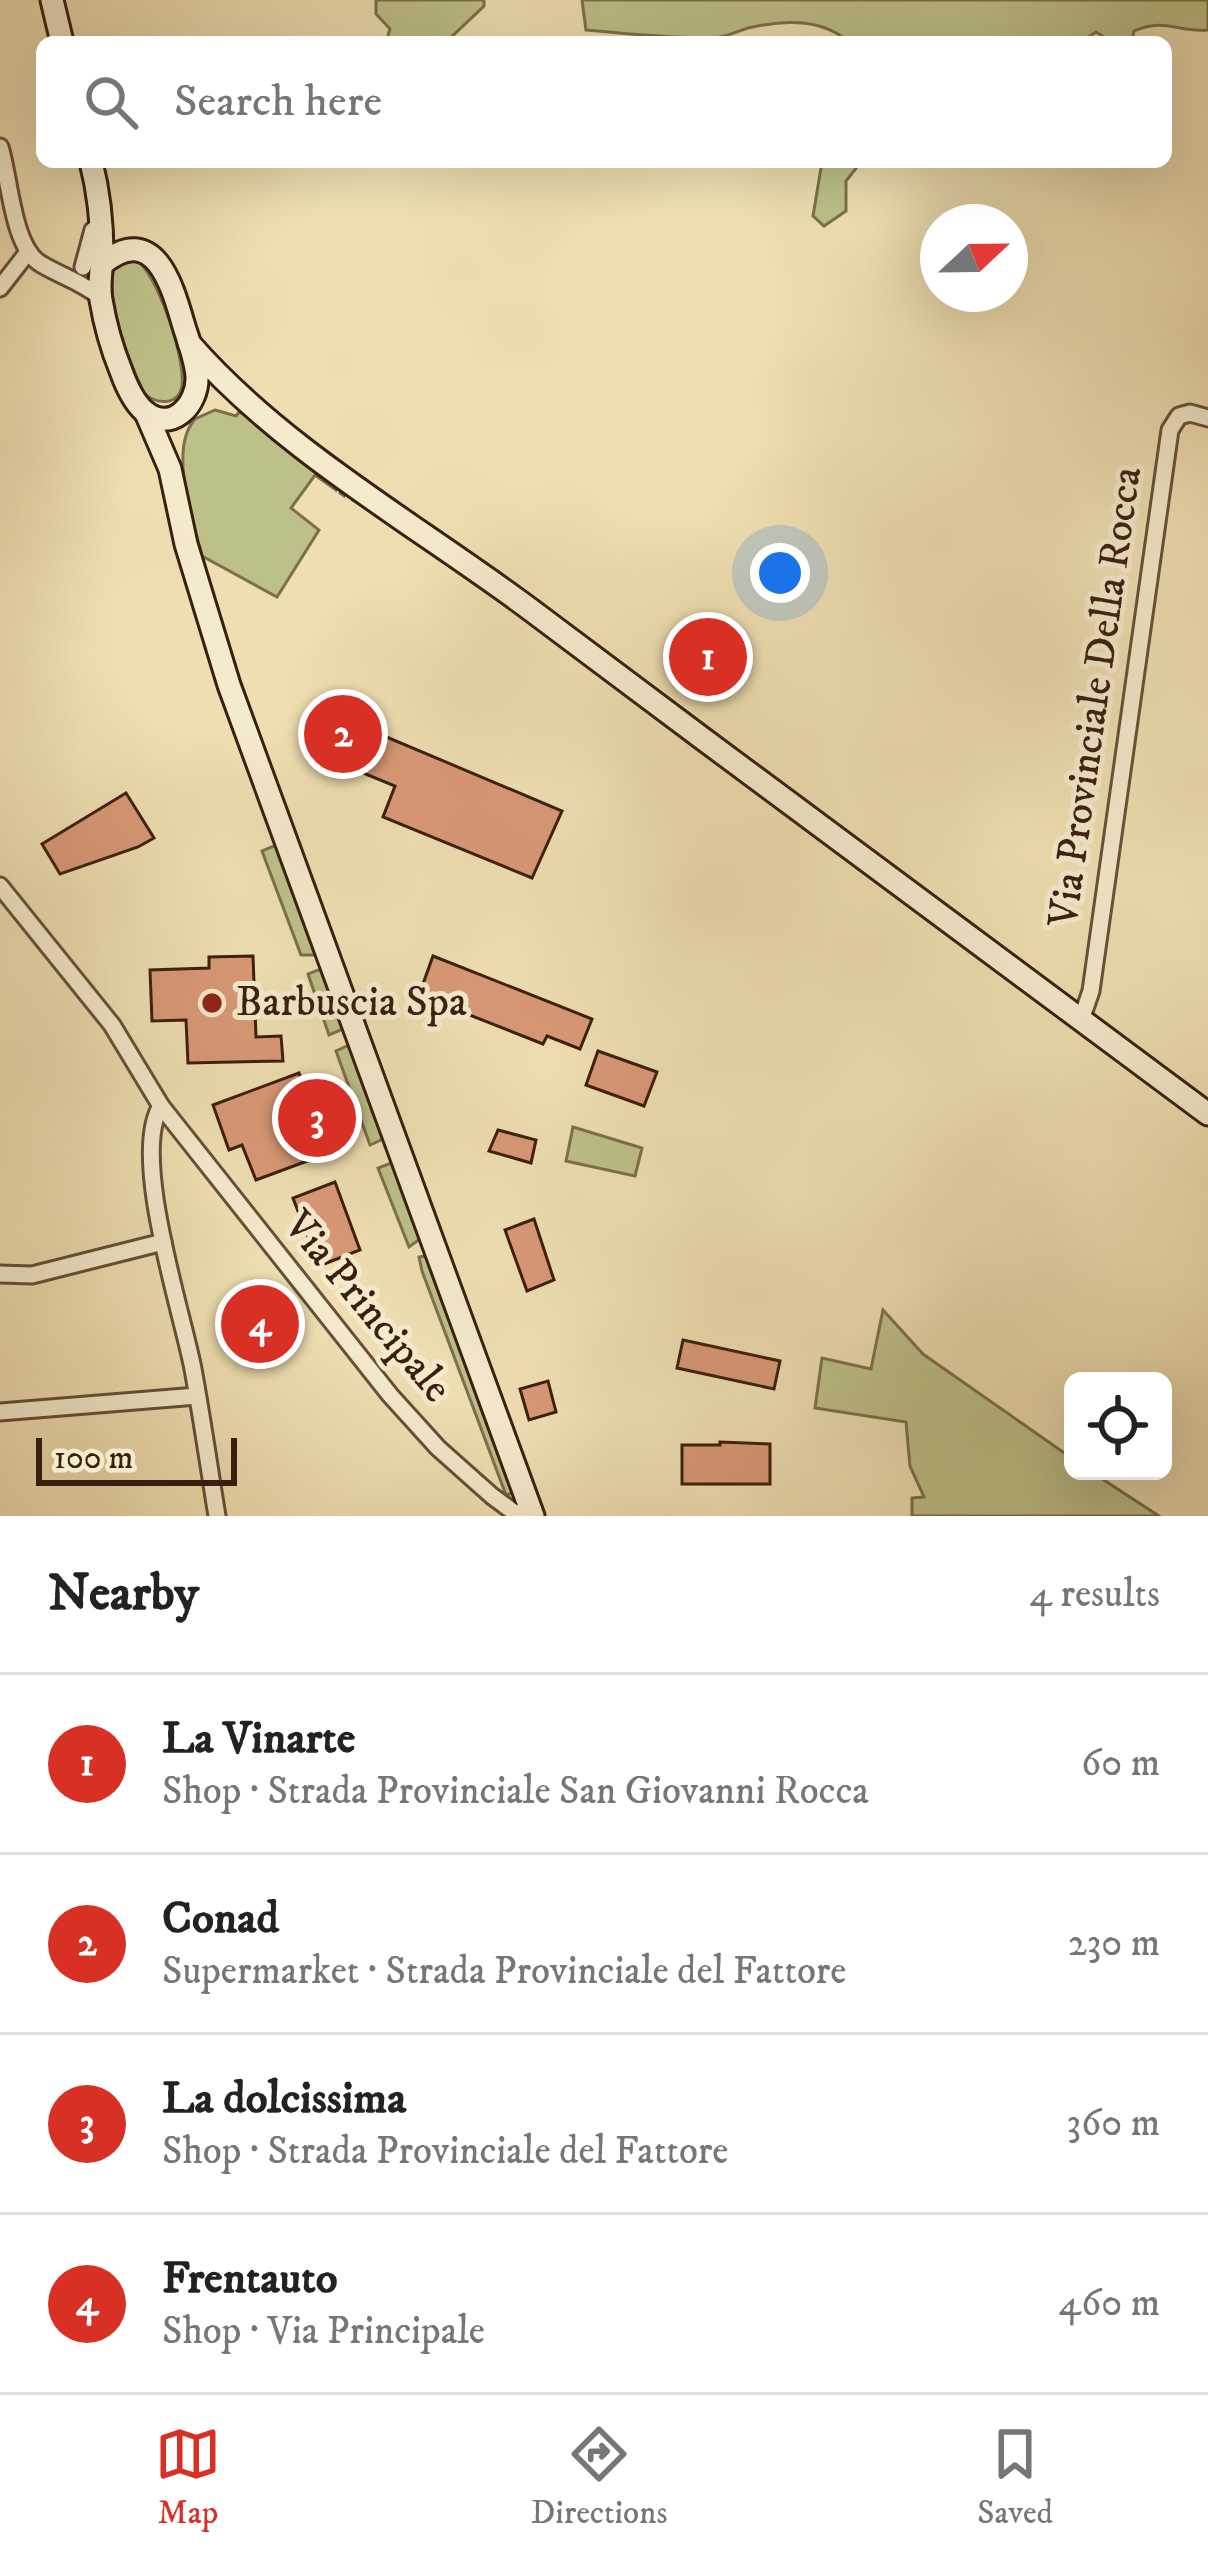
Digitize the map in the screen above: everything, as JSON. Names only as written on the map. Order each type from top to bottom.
[{"type":"main road","points":[[52,0],[61,36]]},
{"type":"main road","points":[[93,170],[100,201],[93,266],[120,370],[146,413],[170,469],[186,544],[229,685],[532,1514]]},
{"type":"main road","points":[[100,201],[116,226],[155,257],[169,277],[197,370],[197,391],[183,413],[170,469]]},
{"type":"main road","points":[[93,266],[121,253],[155,257]]},
{"type":"main road","points":[[189,343],[248,405],[1208,1114]]},
{"type":"main road","points":[[146,413],[161,418],[209,400],[248,405]]},
{"type":"street","points":[[0,147],[28,252],[100,298]]},
{"type":"street","points":[[59,271],[93,266],[93,170]]},
{"type":"street","points":[[0,288],[28,252]]},
{"type":"street","name":"Via Provinciale Della Rocca","points":[[1081,1020],[1090,991],[1170,430],[1179,416],[1190,413],[1208,418]]},
{"type":"street","name":"Via Principale","points":[[0,886],[112,1025],[161,1106],[314,1303],[438,1448],[514,1513],[532,1514]]},
{"type":"street","points":[[161,1106],[151,1143],[163,1242],[218,1516]]},
{"type":"street","points":[[0,1274],[32,1275],[163,1242]]},
{"type":"street","points":[[0,1412],[197,1396]]},
{"type":"green space","points":[[376,0],[484,0],[484,6],[452,36],[388,36],[390,29],[376,14]]},
{"type":"green space","points":[[582,0],[1208,0],[1208,30],[1155,25],[1134,31],[1133,36],[1096,32],[1090,36],[841,36],[819,26],[783,23],[725,36],[586,30]]},
{"type":"green space","points":[[821,168],[856,168],[846,181],[846,211],[824,226],[813,216]]},
{"type":"green space","points":[[135,259],[152,280],[175,338],[182,386],[171,400],[160,401],[144,393],[120,330],[112,279],[115,266]]},
{"type":"green space","points":[[215,410],[236,416],[239,412],[275,432],[346,491],[344,496],[342,488],[336,490],[315,475],[291,508],[319,530],[277,597],[202,556],[185,485],[183,448],[195,419]]},
{"type":"green space","points":[[276,845],[315,955],[301,955],[262,851]]},
{"type":"green space","points":[[318,970],[343,1029],[329,1035],[308,974]]},
{"type":"green space","points":[[349,1045],[383,1139],[370,1145],[336,1051]]},
{"type":"green space","points":[[573,1127],[642,1148],[635,1176],[566,1161]]},
{"type":"green space","points":[[394,1162],[420,1239],[409,1247],[378,1168]]},
{"type":"green space","points":[[427,1256],[515,1492],[506,1495],[422,1271],[419,1257]]},
{"type":"green space","points":[[883,1310],[923,1354],[1064,1453],[1064,1480],[1104,1480],[1159,1516],[912,1516],[912,1498],[924,1497],[910,1466],[906,1422],[815,1408],[822,1358],[871,1369]]},
{"type":"building","points":[[332,714],[562,811],[532,878],[383,817],[395,786],[339,763],[324,738]]},
{"type":"building","points":[[126,793],[154,838],[60,874],[42,844]]},
{"type":"building","points":[[253,956],[256,1037],[281,1036],[283,1061],[188,1063],[186,1020],[152,1021],[150,970],[209,968],[209,957]]},
{"type":"building","points":[[433,956],[592,1019],[580,1049],[547,1036],[543,1044],[419,995]]},
{"type":"building","points":[[598,1051],[657,1072],[644,1106],[586,1085]]},
{"type":"building","points":[[299,1073],[326,1154],[256,1180],[242,1145],[229,1150],[213,1105]]},
{"type":"building","points":[[498,1130],[536,1140],[531,1163],[489,1151]]},
{"type":"building","points":[[335,1182],[360,1250],[319,1266],[293,1198]]},
{"type":"building","points":[[534,1219],[554,1280],[527,1291],[505,1230]]},
{"type":"building","points":[[683,1340],[780,1361],[774,1389],[677,1368]]},
{"type":"building","points":[[548,1381],[556,1412],[529,1420],[520,1389]]},
{"type":"building","points":[[770,1444],[770,1484],[682,1484],[682,1445]]},
{"type":"place","name":"La Vinarte","points":[[708,657]]},
{"type":"place","name":"Conad","points":[[343,734]]},
{"type":"place","name":"Barbuscia Spa","points":[[212,1003]]},
{"type":"place","name":"La dolcissima","points":[[317,1118]]},
{"type":"place","name":"Frentauto","points":[[260,1324]]}]
